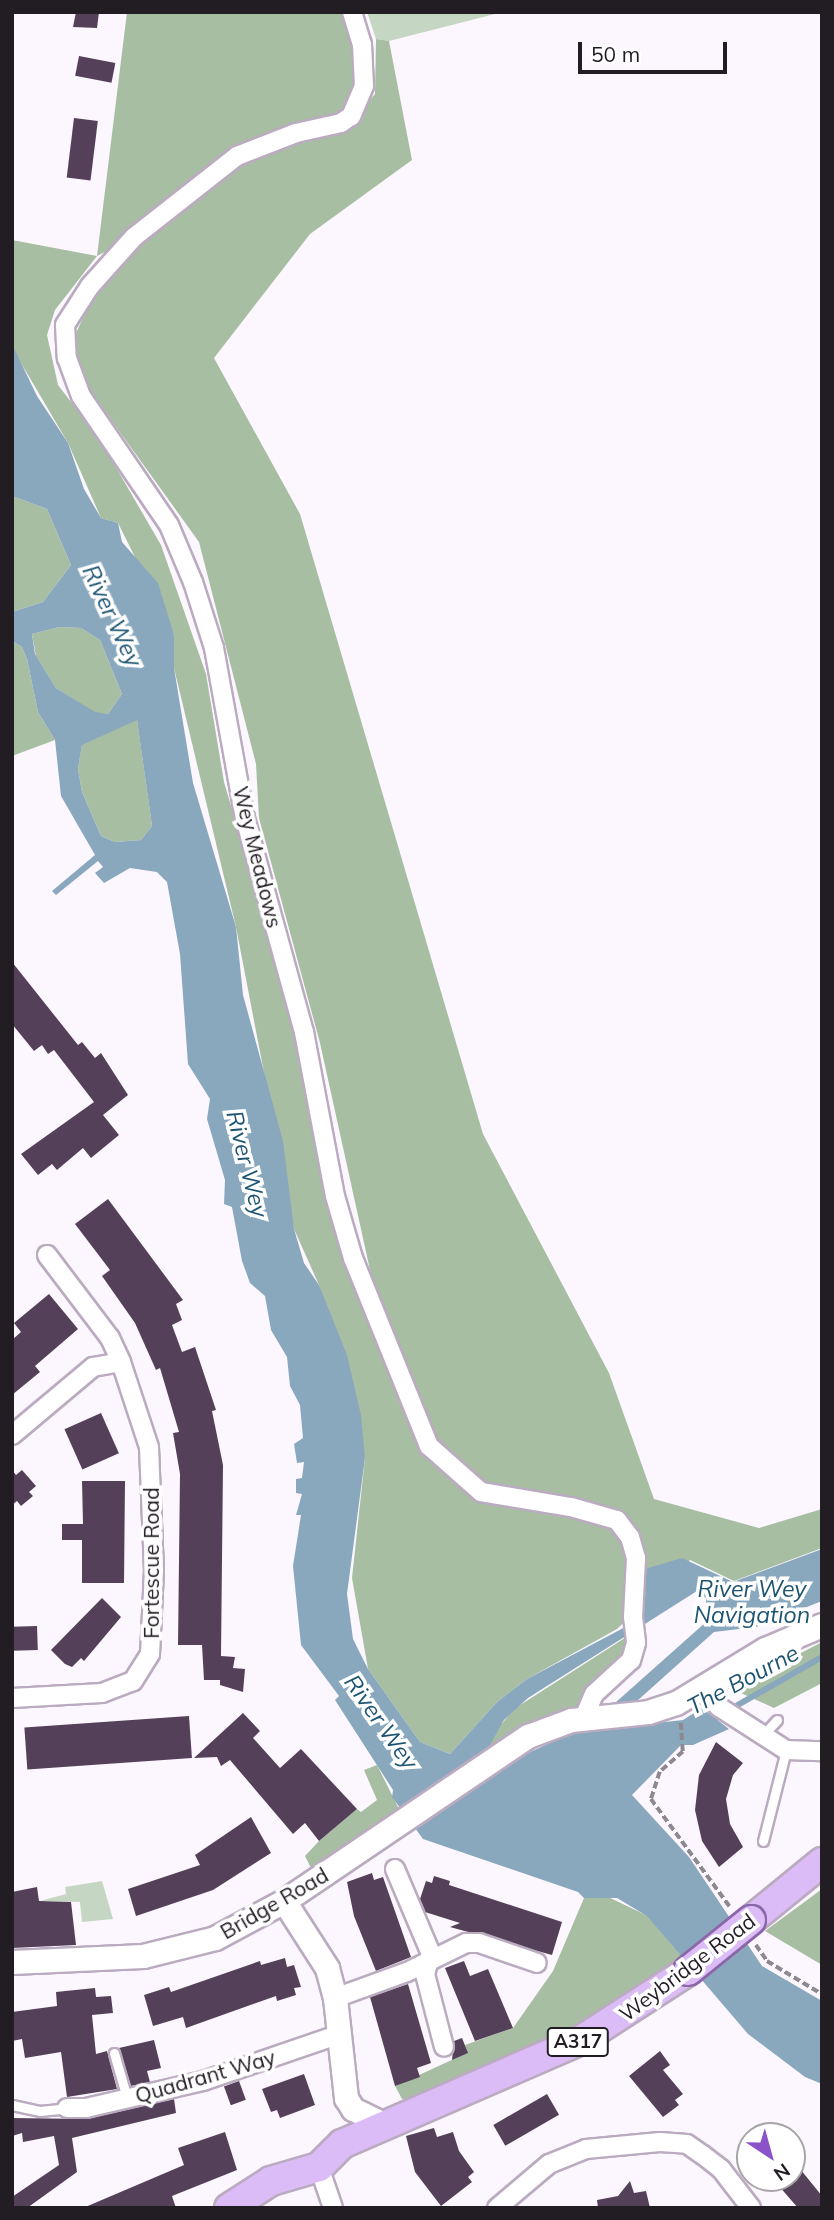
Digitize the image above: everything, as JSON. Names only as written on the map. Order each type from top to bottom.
[{"type":"main road","name":"Weybridge Road","points":[[319,2167],[342,2144],[583,2039],[688,1971],[822,1862]]},
{"type":"main road","name":"A317","points":[[229,2208],[271,2180],[319,2167]]},
{"type":"street","name":"Wey Meadows","points":[[352,12],[362,44],[364,86],[351,116],[341,123],[296,133],[237,156],[134,237],[90,286],[65,325],[67,358],[81,396],[169,525],[193,582],[214,648],[246,818],[304,1032],[335,1196],[353,1258],[429,1446],[481,1492],[571,1507],[617,1520],[630,1537],[636,1558],[633,1617],[635,1636],[631,1660],[594,1694],[587,1717]]},
{"type":"street","name":"Fortescue Road","points":[[12,1698],[118,1689],[133,1681],[150,1654],[153,1570],[149,1447],[121,1362],[110,1338],[47,1255]]},
{"type":"street","points":[[12,1435],[93,1367],[121,1362]]},
{"type":"street","name":"Bridge Road","points":[[12,1962],[165,1952],[215,1938],[284,1901],[518,1742],[558,1723],[587,1717],[648,1712],[703,1688],[765,1649],[822,1625]]},
{"type":"street","points":[[703,1688],[719,1707],[786,1751],[822,1751]]},
{"type":"street","points":[[395,1869],[431,1954],[426,1963],[425,1974],[444,2047]]},
{"type":"street","points":[[284,1901],[321,1955],[335,1998],[346,2098],[353,2109],[386,2125]]},
{"type":"street","points":[[335,1998],[426,1963],[466,1943],[479,1943],[537,1963]]},
{"type":"street","name":"Quadrant Way","points":[[67,2108],[127,2098],[233,2072],[340,2034]]},
{"type":"street","points":[[497,2208],[549,2164],[586,2149],[660,2142],[687,2144],[703,2155],[721,2169],[751,2208]]},
{"type":"street","points":[[319,2167],[333,2208]]},
{"type":"lane","points":[[762,1736],[777,1720]]},
{"type":"lane","points":[[763,1841],[786,1751]]},
{"type":"lane","points":[[114,2053],[127,2098]]},
{"type":"lane","points":[[12,2105],[40,2111],[67,2108]]},
{"type":"path","points":[[680,1714],[685,1745],[660,1772],[651,1799],[718,1891]]},
{"type":"path","points":[[767,1961],[822,1994]]},
{"type":"green space","points":[[127,12],[352,12],[362,44],[351,116],[237,156],[134,237],[97,256]]},
{"type":"green space","points":[[367,12],[503,12],[389,41],[376,39]]},
{"type":"green space","points":[[376,39],[389,41],[412,160],[310,234],[214,358],[300,514],[483,1134],[609,1373],[654,1499],[759,1528],[822,1509],[822,1548],[734,1581],[690,1560],[617,1629],[527,1679],[497,1702],[450,1754],[420,1742],[368,1669],[352,1578],[365,1458],[319,1285],[294,1229],[236,927],[174,668],[174,635],[118,523],[101,518],[68,443],[14,351],[12,240],[97,256],[55,310],[47,335],[58,385],[100,440],[161,545],[206,674],[224,782],[294,1018],[400,1406],[320,1043],[259,818],[256,764],[199,542],[91,392],[77,356],[76,333],[95,292],[139,242],[240,163],[345,129],[375,94]]},
{"type":"green space","points":[[12,496],[47,509],[71,565],[43,602],[12,612]]},
{"type":"green space","points":[[60,627],[81,628],[100,640],[122,694],[108,714],[95,713],[56,688],[36,656],[32,634]]},
{"type":"green space","points":[[12,641],[22,647],[38,712],[55,740],[12,756]]},
{"type":"green space","points":[[137,719],[152,826],[141,840],[115,842],[101,836],[82,792],[78,769],[82,744]]},
{"type":"green space","points":[[631,1634],[636,1643],[584,1717],[509,1735],[486,1751],[491,1737],[514,1709]]},
{"type":"green space","points":[[822,1642],[822,1683],[774,1708],[732,1689]]},
{"type":"green space","points":[[377,1765],[399,1809],[312,1870],[305,1856],[357,1809],[361,1812],[377,1800],[364,1770]]},
{"type":"green space","points":[[102,1881],[113,1919],[82,1922],[80,1902],[40,1901],[66,1894],[65,1887]]},
{"type":"green space","points":[[822,1889],[822,1965],[765,1931]]},
{"type":"green space","points":[[604,1895],[648,1916],[684,1959],[628,2005],[413,2099],[402,2099],[395,2086],[467,2053],[465,2045],[513,2028],[553,1971],[584,1898]]},
{"type":"water","points":[[12,344],[37,396],[68,443],[84,489],[101,518],[118,523],[122,542],[158,583],[174,635],[174,668],[193,783],[236,927],[243,995],[283,1141],[294,1229],[304,1263],[319,1285],[347,1355],[361,1415],[365,1458],[347,1594],[353,1639],[368,1669],[420,1742],[450,1754],[497,1702],[527,1679],[629,1625],[641,1575],[648,1568],[682,1558],[733,1582],[822,1549],[822,1601],[756,1627],[714,1632],[637,1701],[629,1726],[683,1720],[702,1708],[729,1729],[693,1745],[681,1745],[632,1795],[689,1857],[762,1966],[822,2001],[822,2084],[805,2077],[748,2034],[647,1916],[617,1898],[584,1898],[578,1892],[423,1839],[392,1797],[393,1790],[335,1700],[339,1696],[301,1645],[293,1566],[301,1515],[296,1515],[302,1494],[296,1493],[296,1479],[302,1478],[304,1462],[297,1463],[294,1444],[303,1438],[300,1405],[290,1386],[287,1357],[271,1330],[265,1296],[250,1283],[242,1261],[232,1207],[224,1204],[225,1180],[207,1119],[210,1099],[188,1064],[180,954],[167,882],[157,872],[130,868],[104,883],[95,873],[103,867],[98,861],[56,895],[52,891],[95,855],[61,796],[55,740],[38,712],[22,647],[12,641],[12,612],[43,602],[71,565],[47,509],[12,496]],"holes":[[[60,627],[81,628],[100,640],[122,694],[108,714],[95,712],[56,688],[35,654],[32,634]],[[137,720],[152,826],[141,840],[115,842],[101,836],[82,792],[78,769],[82,745]],[[697,1591],[706,1598],[706,1622],[615,1703],[601,1729],[574,1732],[528,1753],[509,1735],[487,1750],[504,1720],[528,1698]]]},
{"type":"building","points":[[76,12],[99,12],[97,28],[73,27]]},
{"type":"building","points":[[79,56],[115,63],[112,83],[75,76]]},
{"type":"building","points":[[74,118],[98,121],[91,180],[67,178]]},
{"type":"building","points":[[12,962],[78,1045],[82,1042],[95,1058],[101,1053],[128,1095],[103,1115],[119,1135],[91,1158],[83,1148],[57,1170],[52,1164],[38,1175],[21,1154],[94,1102],[54,1050],[48,1054],[42,1045],[34,1051],[12,1024]]},
{"type":"building","points":[[108,1199],[183,1300],[176,1304],[182,1320],[172,1325],[182,1352],[195,1347],[216,1410],[212,1411],[223,1465],[221,1656],[235,1657],[233,1668],[245,1669],[243,1692],[220,1685],[220,1680],[204,1680],[202,1645],[178,1645],[180,1474],[173,1433],[179,1432],[160,1368],[156,1370],[135,1323],[102,1276],[110,1270],[75,1224]]},
{"type":"building","points":[[49,1294],[78,1329],[35,1366],[40,1372],[12,1395],[12,1340],[21,1332],[14,1323]]},
{"type":"building","points":[[101,1413],[119,1453],[82,1469],[64,1429]]},
{"type":"building","points":[[12,1470],[16,1475],[22,1470],[36,1486],[29,1492],[33,1496],[21,1506],[17,1501],[12,1505]]},
{"type":"building","points":[[82,1481],[125,1481],[124,1583],[82,1583],[82,1540],[62,1540],[62,1524],[83,1524]]},
{"type":"building","points":[[102,1598],[121,1617],[84,1661],[81,1658],[72,1667],[65,1664],[51,1650]]},
{"type":"building","points":[[37,1626],[38,1650],[13,1651],[12,1627]]},
{"type":"building","points":[[243,1713],[260,1731],[253,1738],[280,1768],[301,1749],[357,1809],[319,1841],[305,1823],[293,1834],[230,1760],[221,1766],[217,1757],[194,1758]]},
{"type":"building","points":[[189,1716],[192,1758],[27,1769],[24,1728]]},
{"type":"building","points":[[716,1742],[743,1763],[733,1775],[726,1799],[730,1824],[743,1847],[719,1867],[702,1841],[695,1810],[699,1775]]},
{"type":"building","points":[[251,1817],[271,1853],[213,1890],[136,1916],[128,1889],[200,1865],[195,1855]]},
{"type":"building","points":[[372,1873],[374,1880],[383,1877],[411,1957],[376,1971],[354,1916],[347,1882]]},
{"type":"building","points":[[434,1876],[450,1881],[449,1885],[562,1922],[552,1955],[450,1927],[460,1923],[425,1912],[420,1899],[426,1881],[432,1883]]},
{"type":"building","points":[[37,1887],[39,1901],[71,1902],[76,1945],[12,1948],[12,1892]]},
{"type":"building","points":[[285,1958],[287,1967],[294,1965],[301,1987],[294,1988],[296,1995],[277,2001],[276,1996],[186,2028],[183,2017],[153,2026],[144,1995],[169,1987],[171,1992],[260,1961],[261,1965]]},
{"type":"building","points":[[464,1961],[470,1976],[488,1969],[513,2028],[475,2041],[445,1968]]},
{"type":"building","points":[[408,1984],[431,2063],[417,2068],[420,2077],[395,2086],[370,1997]]},
{"type":"building","points":[[95,1988],[96,1997],[111,1996],[113,2013],[92,2015],[96,2054],[107,2051],[117,2089],[67,2097],[61,2052],[25,2058],[22,2039],[12,2041],[12,2012],[57,2006],[56,1992]]},
{"type":"building","points":[[462,2038],[468,2053],[452,2060],[454,2041]]},
{"type":"building","points":[[154,2040],[161,2068],[147,2071],[150,2082],[131,2086],[119,2048]]},
{"type":"building","points":[[660,2051],[670,2065],[663,2070],[683,2094],[675,2100],[679,2105],[663,2117],[629,2076]]},
{"type":"building","points":[[304,2074],[315,2105],[280,2118],[277,2110],[271,2112],[262,2089]]},
{"type":"building","points":[[239,2081],[246,2100],[231,2105],[224,2086]]},
{"type":"building","points":[[547,2094],[559,2115],[505,2146],[493,2125]]},
{"type":"building","points":[[174,2099],[176,2113],[72,2138],[77,2172],[27,2208],[12,2208],[12,2197],[59,2165],[54,2136],[23,2142],[22,2133],[12,2136],[12,2118],[86,2119]]},
{"type":"building","points":[[434,2128],[437,2137],[453,2132],[459,2151],[474,2172],[468,2177],[472,2182],[441,2206],[415,2172],[406,2136]]},
{"type":"building","points":[[225,2132],[237,2170],[172,2196],[176,2208],[83,2208],[184,2165],[178,2148]]},
{"type":"building","points":[[806,2176],[822,2196],[822,2208],[798,2208],[784,2192],[806,2192]]},
{"type":"building","points":[[630,2181],[634,2193],[646,2191],[650,2208],[598,2208],[597,2200],[618,2196]]},
{"type":"waterway","name":"The Bourne","points":[[708,1722],[822,1657]]},
{"type":"water label","name":"River Wey","points":[[112,616]]},
{"type":"water label","name":"River Wey","points":[[247,1164]]},
{"type":"water label","name":"River Wey Navigation","points":[[752,1602]]},
{"type":"water label","name":"River Wey","points":[[381,1722]]}]
